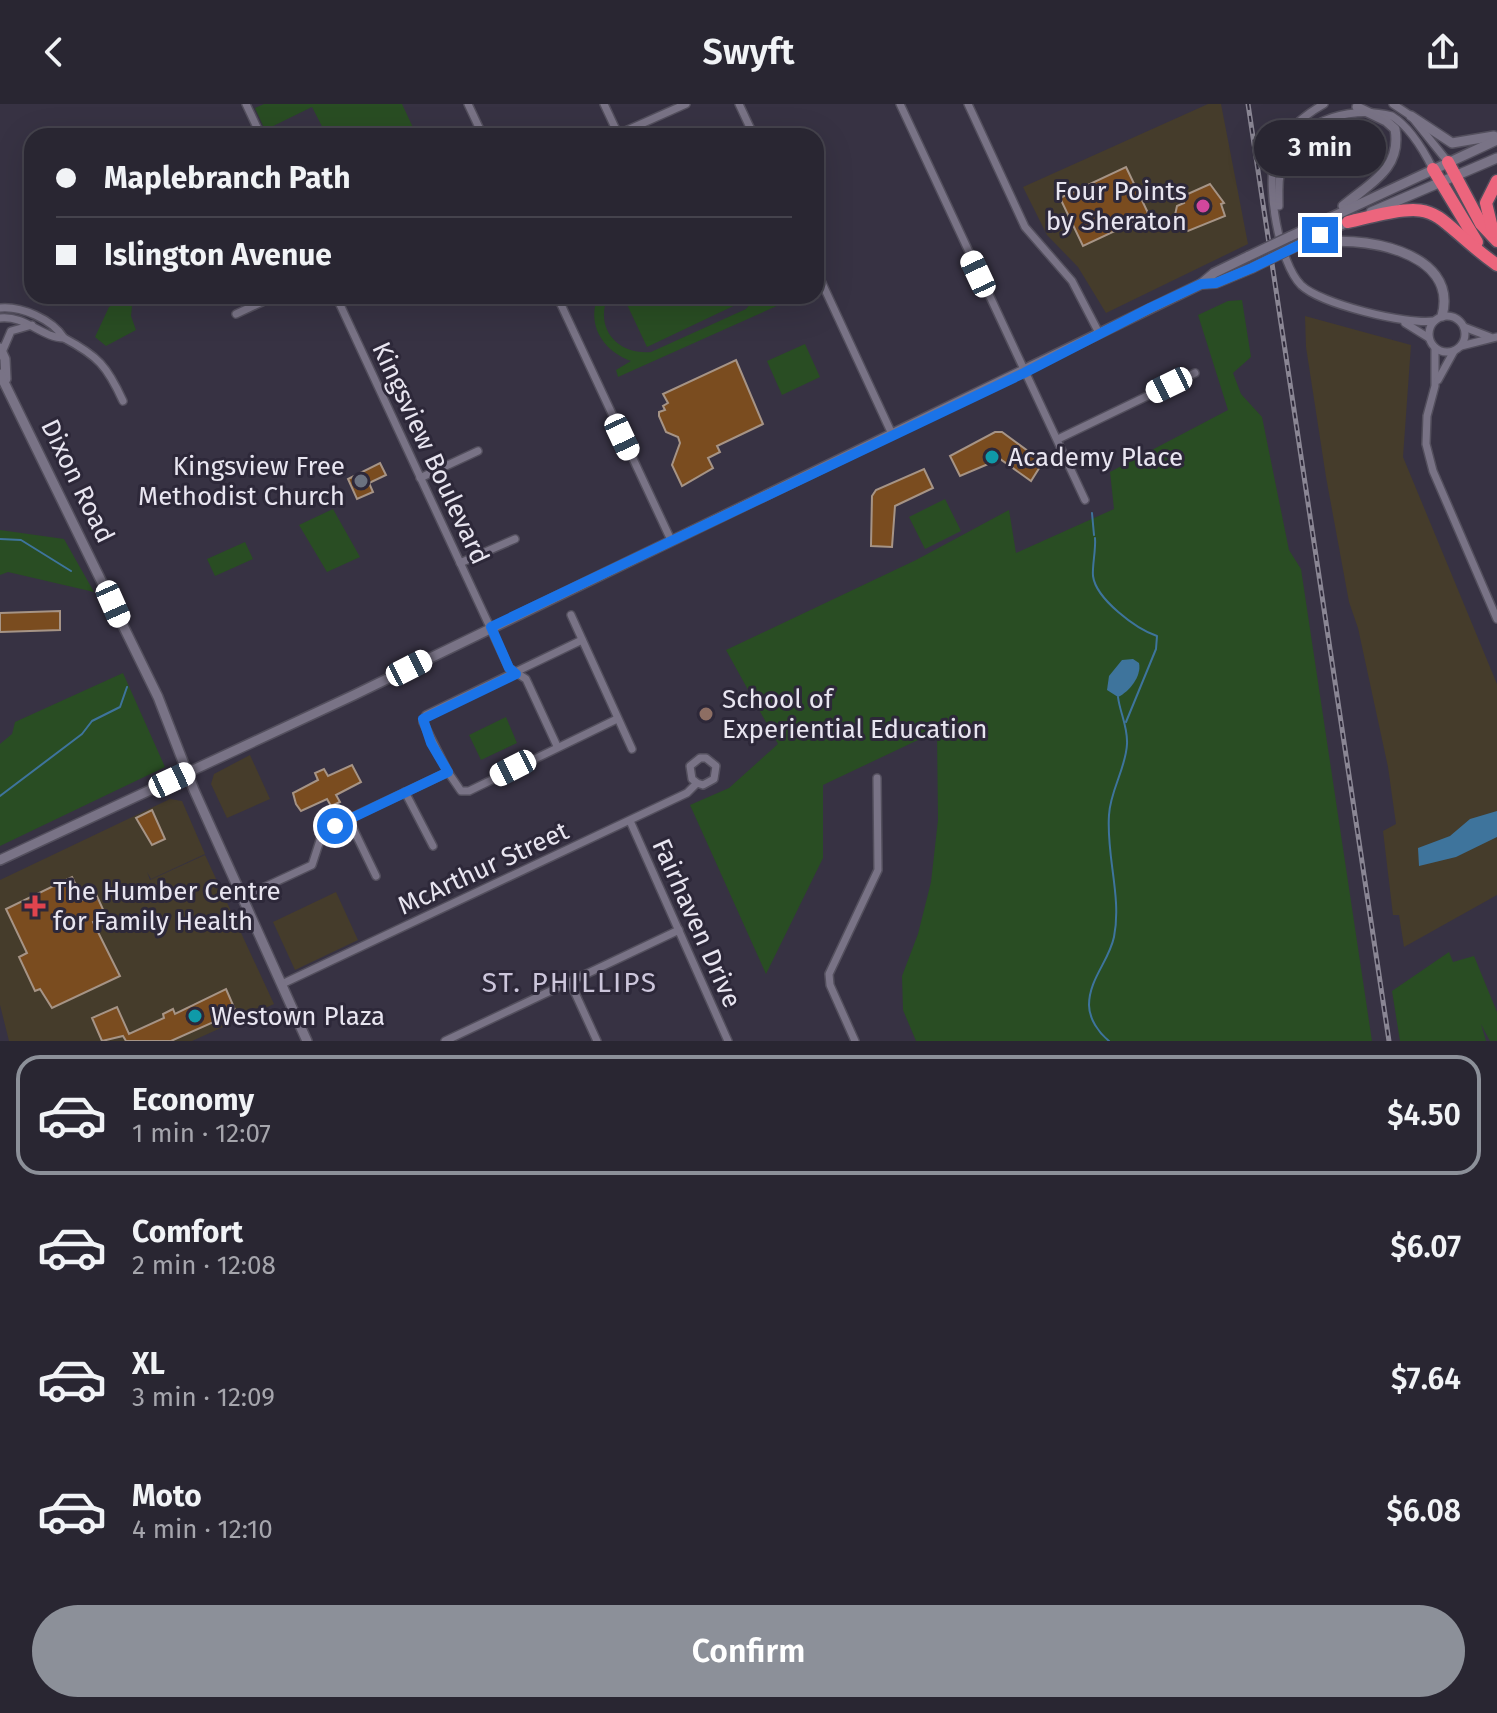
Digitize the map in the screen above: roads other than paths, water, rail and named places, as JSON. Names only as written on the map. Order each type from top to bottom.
[{"type":"highway","points":[[1448,162],[1481,224],[1497,240]]},
{"type":"highway","points":[[1433,169],[1463,223],[1496,264]]},
{"type":"highway","points":[[1497,181],[1486,203],[1487,216],[1497,240]]},
{"type":"highway","points":[[1348,222],[1403,209],[1428,210],[1443,217],[1496,264]]},
{"type":"main road","points":[[1334,214],[1383,175],[1395,157],[1395,129],[1386,121],[1357,107]]},
{"type":"main road","points":[[1411,116],[1452,143],[1497,138]]},
{"type":"main road","points":[[0,860],[1024,373],[1201,284],[1214,273],[1497,138]]},
{"type":"main road","points":[[1201,284],[1216,283],[1252,268],[1348,222],[1497,158]]},
{"type":"main road","points":[[1292,248],[1345,240],[1379,244],[1417,259],[1433,273],[1444,292],[1438,319]]},
{"type":"main road","name":"Dixon Road","points":[[1,350],[3,376],[158,697],[307,1041]]},
{"type":"street","points":[[246,104],[257,128]]},
{"type":"street","points":[[468,104],[479,128]]},
{"type":"street","points":[[604,104],[613,128]]},
{"type":"street","points":[[632,128],[686,104]]},
{"type":"street","points":[[739,104],[750,128]]},
{"type":"street","points":[[900,104],[1085,500]]},
{"type":"street","points":[[968,104],[1025,227],[1072,281],[1099,333]]},
{"type":"street","points":[[1324,104],[1289,132],[1274,158],[1278,232],[1289,271],[1314,295],[1400,320],[1429,338],[1435,348],[1435,386]]},
{"type":"street","points":[[1393,104],[1411,116],[1448,162]]},
{"type":"street","points":[[1278,232],[1280,171],[1298,135],[1324,114],[1357,107],[1393,116],[1423,149],[1433,169]]},
{"type":"street","points":[[824,287],[892,434]]},
{"type":"street","points":[[236,314],[258,304]]},
{"type":"street","name":"Kingsview Boulevard","points":[[340,304],[509,668],[526,679],[557,746]]},
{"type":"street","points":[[561,304],[671,540]]},
{"type":"street","points":[[0,308],[16,308],[31,314],[64,338],[92,353],[108,369],[123,401]]},
{"type":"street","points":[[0,318],[35,325],[57,338],[64,338]]},
{"type":"street","points":[[1429,338],[1438,319]]},
{"type":"street","points":[[1400,320],[1459,320],[1464,327],[1494,337]]},
{"type":"street","points":[[1,350],[11,331],[35,325]]},
{"type":"street","points":[[1461,346],[1464,327]]},
{"type":"street","points":[[1494,337],[1461,346],[1454,351],[1435,386],[1427,416],[1426,444],[1433,471],[1497,619]]},
{"type":"street","points":[[1435,348],[1454,351]]},
{"type":"street","points":[[1058,439],[1195,373]]},
{"type":"street","points":[[420,478],[478,451]]},
{"type":"street","points":[[460,563],[515,539]]},
{"type":"street","points":[[571,615],[632,749]]},
{"type":"street","points":[[582,640],[423,719],[431,743],[454,786],[461,791],[469,791],[617,719]]},
{"type":"street","points":[[243,897],[312,865],[323,831],[448,772]]},
{"type":"street","points":[[855,1041],[830,985],[829,974],[878,870],[877,778]]},
{"type":"street","name":"McArthur Street","points":[[282,984],[630,821],[687,793],[697,783]]},
{"type":"street","points":[[405,792],[433,846]]},
{"type":"street","points":[[349,820],[376,876]]},
{"type":"street","name":"Fairhaven Drive","points":[[630,821],[728,1041]]},
{"type":"street","points":[[445,1041],[679,930]]},
{"type":"street","points":[[570,982],[597,1041]]},
{"type":"water","points":[[1133,659],[1139,663],[1137,678],[1118,697],[1107,690],[1109,676],[1122,660]]},
{"type":"water","points":[[1497,811],[1497,837],[1456,857],[1419,866],[1418,848],[1450,836],[1470,819]]},
{"type":"waterway","points":[[1092,513],[1094,535]]},
{"type":"waterway","points":[[1095,538],[1093,576],[1101,594],[1128,620],[1157,636],[1156,649],[1126,722]]},
{"type":"waterway","points":[[0,539],[21,540],[71,571]]},
{"type":"waterway","points":[[0,796],[82,734],[92,721],[120,707],[127,687]]},
{"type":"waterway","points":[[1109,1041],[1095,1025],[1089,1005],[1092,987],[1114,937],[1116,922],[1109,815],[1127,744],[1118,697]]},
{"type":"railway","points":[[1248,104],[1389,1041]]},
{"type":"place","name":"Four Points by Sheraton","points":[[1203,206]]},
{"type":"place","name":"Academy Place","points":[[992,457]]},
{"type":"place","name":"Kingsview Free Methodist Church","points":[[361,481]]},
{"type":"place","name":"School of Experiential Education","points":[[706,714]]},
{"type":"place","name":"The Humber Centre for Family Health","points":[[35,906]]},
{"type":"place","name":"Westown Plaza","points":[[195,1016]]},
{"type":"district","name":"ST. PHILLIPS","points":[[570,982]]}]
